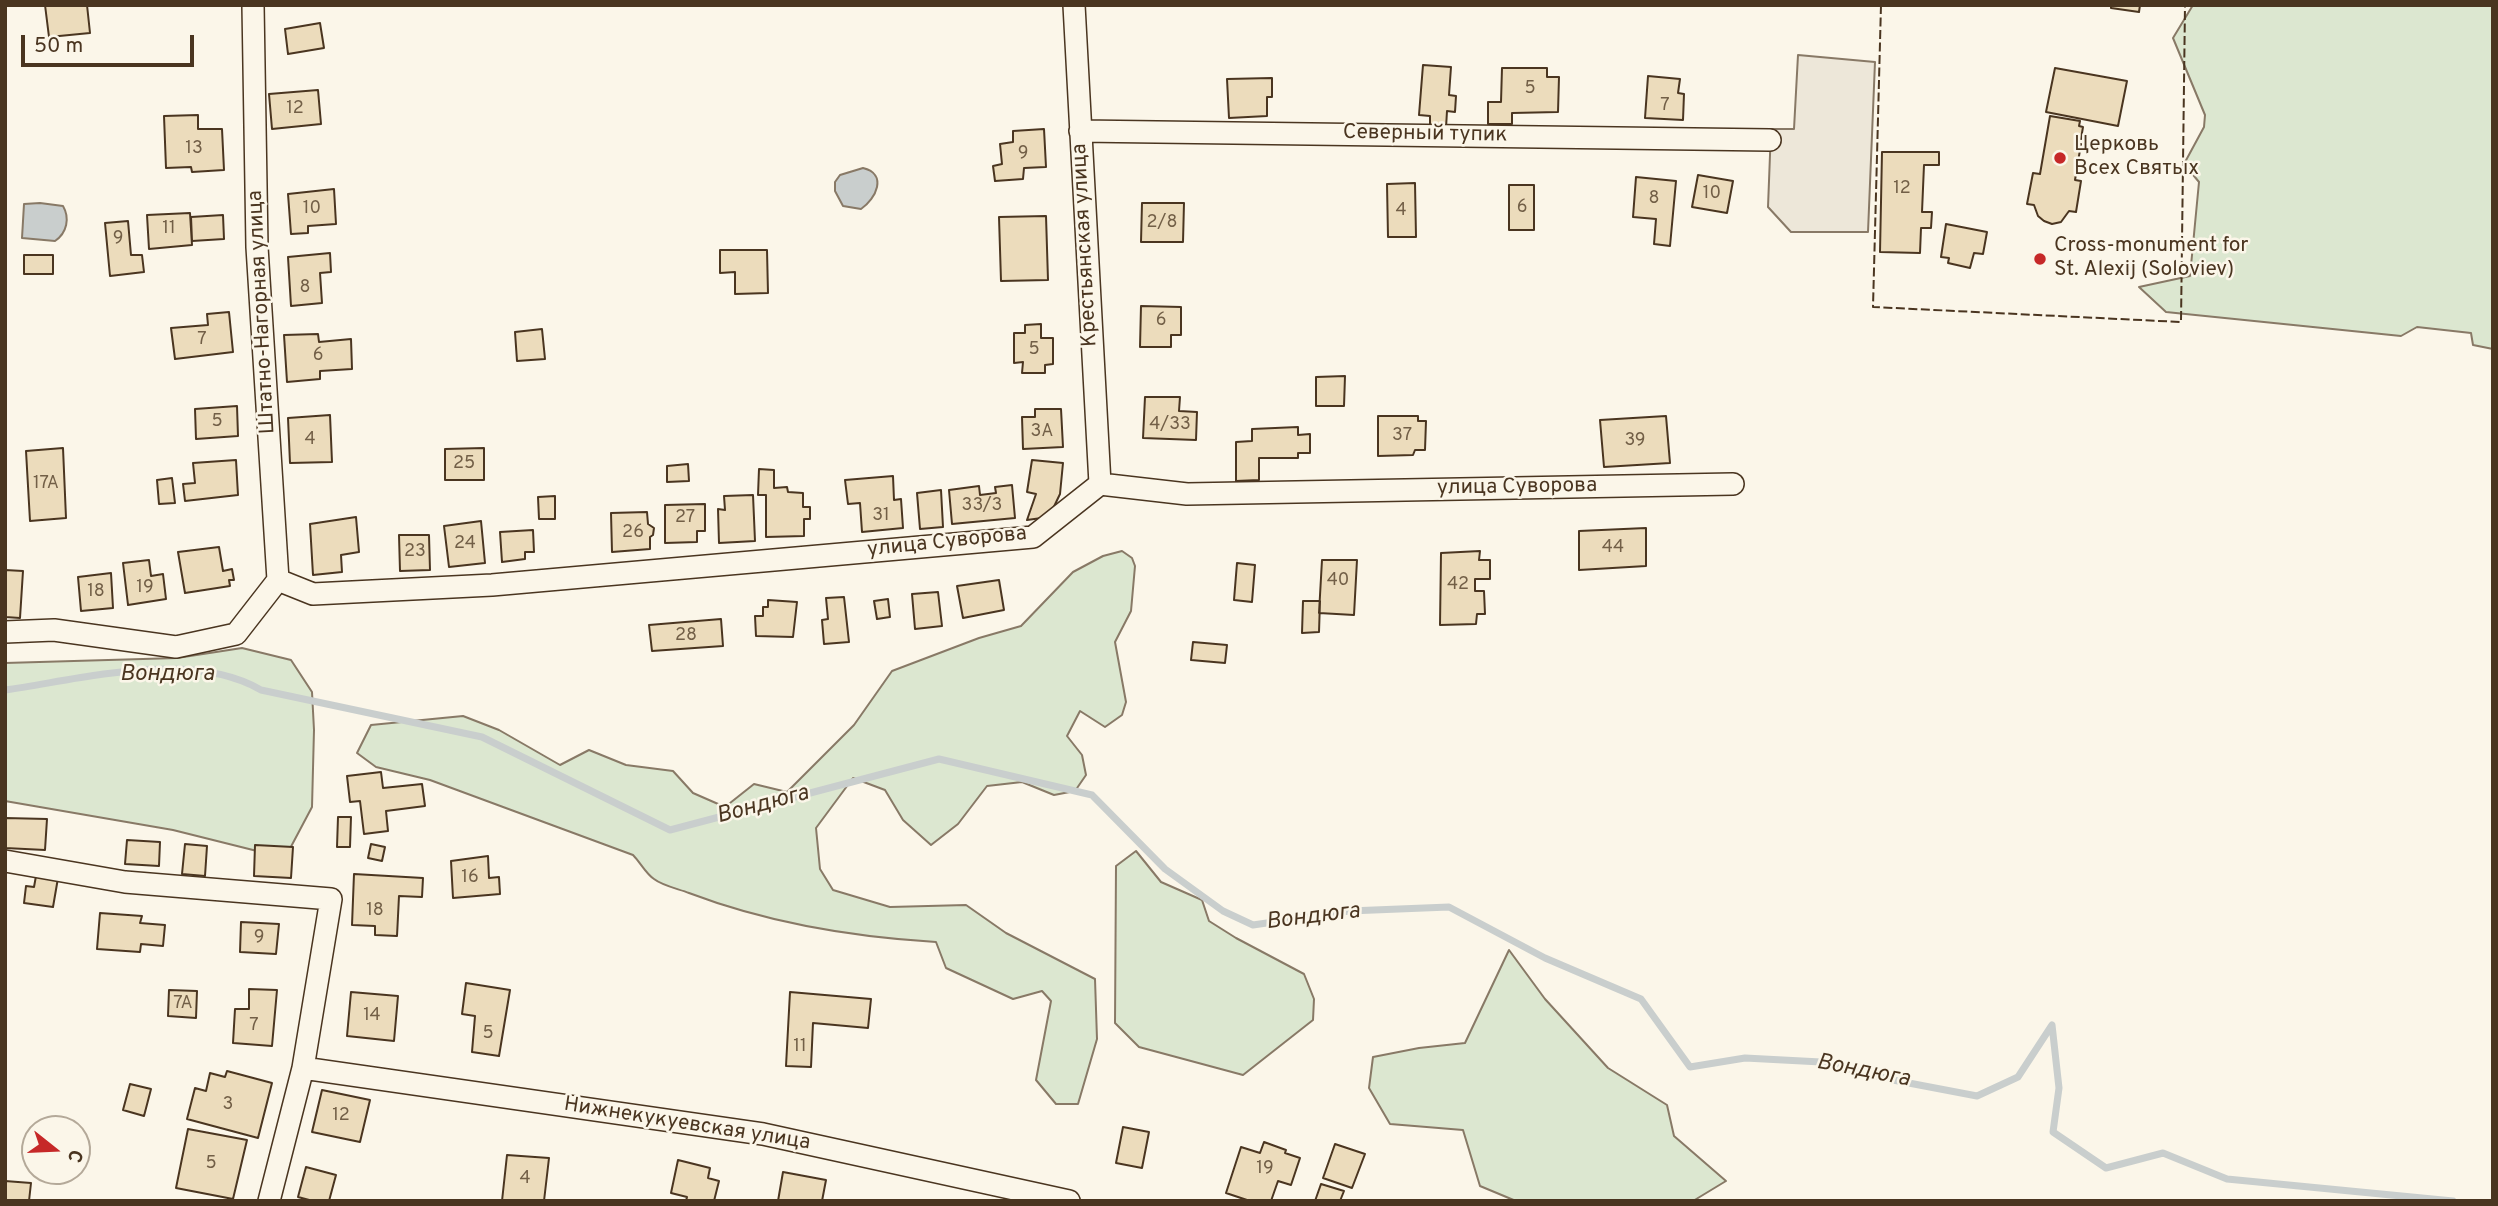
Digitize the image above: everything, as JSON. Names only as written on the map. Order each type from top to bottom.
[{"type":"street","name":"Штатно-Нагорная улица","points":[[253,5],[257,247],[278,580]]},
{"type":"street","name":"Крестьянская улица","points":[[1074,5],[1100,484]]},
{"type":"street","name":"Северный тупик","points":[[1080,131],[1770,139]]},
{"type":"street","name":"улица Суворова","points":[[278,580],[313,594],[506,583],[1033,537],[1100,484],[1187,494],[1733,484]]},
{"type":"street","points":[[5,632],[54,630],[176,647],[236,634],[278,580]]},
{"type":"street","points":[[5,861],[125,882],[331,899],[303,1068],[270,1201]]},
{"type":"street","name":"Нижнекукуевская улица","points":[[303,1068],[763,1134],[1069,1201]]},
{"type":"green space","points":[[2193,5],[2493,5],[2493,349],[2473,345],[2471,333],[2417,327],[2401,336],[2166,312],[2139,287],[2190,276],[2199,182],[2184,164],[2204,127],[2205,115],[2173,38]]},
{"type":"green space","points":[[1122,551],[1132,558],[1135,566],[1131,611],[1115,642],[1126,702],[1122,715],[1105,727],[1080,711],[1067,736],[1082,755],[1086,775],[1075,791],[1054,795],[1022,782],[987,786],[958,824],[931,845],[903,820],[885,790],[853,778],[816,828],[820,869],[833,890],[890,907],[966,905],[1006,933],[1095,979],[1097,1039],[1078,1104],[1056,1104],[1036,1080],[1051,1001],[1042,991],[1013,999],[946,968],[936,942],[811,927],[719,904],[658,881],[651,877],[633,855],[430,780],[376,767],[357,753],[371,725],[463,716],[499,730],[560,765],[589,750],[626,765],[673,771],[693,793],[725,807],[754,784],[787,792],[854,725],[892,671],[979,638],[1021,626],[1073,572],[1103,556]]},
{"type":"green space","points":[[242,648],[291,660],[312,692],[312,807],[285,858],[173,830],[5,801],[5,663],[177,658]]},
{"type":"green space","points":[[1136,851],[1161,882],[1202,900],[1209,921],[1304,974],[1314,999],[1313,1020],[1243,1075],[1139,1047],[1115,1023],[1116,866]]},
{"type":"green space","points":[[1509,950],[1545,999],[1608,1068],[1667,1105],[1674,1136],[1726,1181],[1693,1201],[1516,1201],[1480,1186],[1463,1130],[1390,1124],[1369,1088],[1373,1057],[1465,1043]]},
{"type":"shaded area","points":[[1798,55],[1875,62],[1868,232],[1791,232],[1768,207],[1771,129],[1794,129]]},
{"type":"shaded area","points":[[863,168],[875,176],[875,193],[861,209],[843,206],[835,191],[835,182],[840,175]]},
{"type":"shaded area","points":[[24,204],[63,206],[65,211],[65,230],[55,241],[22,238]]},
{"type":"building","points":[[45,5],[87,5],[90,33],[49,37]]},
{"type":"building","points":[[2111,5],[2140,5],[2139,12],[2111,8]]},
{"type":"building","points":[[320,23],[324,48],[288,54],[285,29]]},
{"type":"building","points":[[1423,65],[1451,67],[1449,95],[1456,96],[1455,112],[1447,111],[1446,128],[1430,127],[1430,116],[1419,115]]},
{"type":"building","points":[[1502,68],[1547,68],[1547,77],[1559,77],[1558,112],[1512,113],[1512,124],[1488,124],[1488,102],[1501,102]]},
{"type":"building","points":[[2055,68],[2127,81],[2118,126],[2046,112]]},
{"type":"building","points":[[1648,76],[1680,79],[1678,93],[1684,94],[1683,120],[1645,118]]},
{"type":"building","points":[[1272,78],[1272,97],[1267,97],[1267,116],[1229,118],[1227,79]]},
{"type":"building","points":[[318,90],[321,124],[272,129],[269,94]]},
{"type":"building","points":[[198,115],[198,129],[222,129],[224,170],[192,172],[191,167],[166,168],[164,116]]},
{"type":"building","name":"Церковь Всех Святых","points":[[2050,116],[2080,121],[2079,126],[2083,127],[2081,139],[2077,139],[2076,144],[2081,144],[2075,180],[2081,181],[2076,212],[2069,211],[2061,222],[2052,224],[2038,216],[2034,205],[2027,204],[2033,173],[2040,174]]},
{"type":"building","points":[[1044,129],[1046,167],[1024,168],[1023,179],[995,181],[993,166],[1002,164],[1000,144],[1013,142],[1013,131]]},
{"type":"building","points":[[1882,152],[1939,152],[1939,165],[1924,165],[1922,212],[1932,212],[1931,228],[1921,228],[1920,253],[1880,252]]},
{"type":"building","points":[[1698,175],[1733,181],[1727,213],[1692,207]]},
{"type":"building","points":[[1636,177],[1676,181],[1670,246],[1654,244],[1656,219],[1633,217]]},
{"type":"building","points":[[1415,183],[1416,237],[1388,237],[1387,184]]},
{"type":"building","points":[[1509,185],[1534,185],[1534,230],[1509,230]]},
{"type":"building","points":[[334,189],[336,224],[308,226],[308,233],[291,234],[288,194]]},
{"type":"building","points":[[1142,203],[1184,203],[1183,242],[1141,242]]},
{"type":"building","points":[[190,213],[192,245],[149,249],[147,215]]},
{"type":"building","points":[[223,215],[224,239],[192,241],[191,217]]},
{"type":"building","points":[[1046,216],[1048,280],[1001,281],[999,217]]},
{"type":"building","points":[[128,221],[131,255],[142,255],[144,272],[110,276],[105,223]]},
{"type":"building","points":[[1946,224],[1987,232],[1983,254],[1974,253],[1970,268],[1948,263],[1949,258],[1941,257]]},
{"type":"building","points":[[720,250],[767,250],[768,293],[735,294],[735,272],[720,273]]},
{"type":"building","points":[[330,253],[331,272],[320,273],[322,303],[291,306],[288,257]]},
{"type":"building","points":[[24,255],[53,255],[53,274],[24,274]]},
{"type":"building","points":[[1141,306],[1181,307],[1181,335],[1171,335],[1171,347],[1140,347]]},
{"type":"building","points":[[229,312],[233,352],[175,359],[171,328],[208,325],[207,314]]},
{"type":"building","points":[[1041,324],[1041,338],[1053,338],[1053,364],[1045,365],[1045,373],[1022,373],[1023,362],[1014,363],[1014,333],[1025,333],[1025,325]]},
{"type":"building","points":[[542,329],[545,359],[517,361],[515,332]]},
{"type":"building","points":[[318,334],[319,342],[351,339],[352,369],[320,371],[320,379],[287,382],[284,335]]},
{"type":"building","points":[[1345,376],[1344,406],[1316,406],[1316,377]]},
{"type":"building","points":[[1145,397],[1180,397],[1179,411],[1197,412],[1196,440],[1143,438]]},
{"type":"building","points":[[237,406],[238,436],[196,439],[195,409]]},
{"type":"building","points":[[1035,409],[1061,409],[1063,447],[1023,449],[1022,417],[1035,417]]},
{"type":"building","points":[[330,415],[332,462],[290,463],[288,418]]},
{"type":"building","points":[[1378,416],[1418,416],[1418,421],[1426,421],[1425,450],[1415,450],[1413,455],[1378,456]]},
{"type":"building","points":[[1666,416],[1670,463],[1604,467],[1600,420]]},
{"type":"building","points":[[1298,427],[1298,435],[1310,434],[1310,453],[1298,453],[1298,458],[1259,458],[1259,480],[1236,481],[1236,442],[1252,441],[1252,429]]},
{"type":"building","points":[[63,448],[66,518],[30,521],[26,451]]},
{"type":"building","points":[[484,448],[484,480],[445,480],[445,449]]},
{"type":"building","points":[[236,460],[238,495],[185,501],[183,484],[195,483],[193,463]]},
{"type":"building","points":[[1032,460],[1063,463],[1060,494],[1049,517],[1027,520],[1036,494],[1027,492]]},
{"type":"building","points":[[688,464],[689,481],[667,482],[667,466]]},
{"type":"building","points":[[759,469],[774,470],[774,488],[787,487],[788,492],[803,493],[803,507],[810,507],[810,519],[804,519],[804,536],[766,537],[766,495],[758,495]]},
{"type":"building","points":[[893,476],[894,500],[901,499],[903,528],[862,532],[860,503],[848,504],[845,480]]},
{"type":"building","points":[[172,478],[175,503],[159,504],[157,480]]},
{"type":"building","points":[[1012,485],[1015,518],[952,524],[949,490],[979,486],[980,495],[996,493],[995,487]]},
{"type":"building","points":[[941,490],[943,527],[920,529],[917,493]]},
{"type":"building","points":[[753,495],[755,541],[719,543],[718,509],[725,510],[724,496]]},
{"type":"building","points":[[555,496],[555,519],[539,519],[538,497]]},
{"type":"building","points":[[705,504],[705,531],[697,531],[697,542],[665,543],[665,505]]},
{"type":"building","points":[[647,512],[648,524],[654,528],[650,537],[650,549],[612,552],[611,513]]},
{"type":"building","points":[[356,517],[359,552],[341,555],[342,572],[313,575],[310,524]]},
{"type":"building","points":[[481,521],[485,563],[449,567],[444,526]]},
{"type":"building","points":[[1646,528],[1646,566],[1579,570],[1579,531]]},
{"type":"building","points":[[533,530],[534,552],[525,552],[525,559],[502,562],[500,532]]},
{"type":"building","points":[[399,535],[429,535],[430,570],[400,571]]},
{"type":"building","points":[[219,547],[223,571],[232,569],[234,580],[229,580],[230,586],[185,593],[178,552]]},
{"type":"building","points":[[1480,551],[1479,560],[1490,560],[1490,579],[1475,579],[1475,591],[1484,591],[1485,614],[1477,614],[1476,624],[1440,625],[1441,553]]},
{"type":"building","points":[[149,560],[151,576],[163,574],[166,599],[128,605],[123,563]]},
{"type":"building","points":[[1322,560],[1357,560],[1354,615],[1319,613]]},
{"type":"building","points":[[1237,563],[1255,565],[1252,602],[1234,600]]},
{"type":"building","points":[[5,570],[23,571],[20,618],[5,617]]},
{"type":"building","points":[[111,573],[113,608],[81,611],[78,577]]},
{"type":"building","points":[[999,580],[1004,610],[963,618],[957,586]]},
{"type":"building","points":[[938,592],[942,626],[915,629],[912,594]]},
{"type":"building","points":[[844,597],[849,642],[824,644],[822,620],[828,619],[826,598]]},
{"type":"building","points":[[888,599],[890,617],[877,619],[874,601]]},
{"type":"building","points":[[768,600],[797,602],[793,637],[756,636],[755,616],[763,616],[763,607],[768,607]]},
{"type":"building","points":[[1303,601],[1320,601],[1319,632],[1302,633]]},
{"type":"building","points":[[721,619],[723,646],[652,651],[649,625]]},
{"type":"building","points":[[1193,642],[1227,645],[1225,663],[1191,660]]},
{"type":"building","points":[[381,772],[383,788],[422,784],[425,806],[386,811],[388,831],[364,834],[360,801],[350,802],[347,776]]},
{"type":"building","points":[[338,817],[351,817],[350,847],[337,847]]},
{"type":"building","points":[[5,818],[47,819],[45,850],[5,848]]},
{"type":"building","points":[[127,840],[160,842],[159,866],[125,864]]},
{"type":"building","points":[[185,844],[207,846],[205,876],[182,874]]},
{"type":"building","points":[[371,844],[385,847],[382,861],[368,858]]},
{"type":"building","points":[[255,845],[293,847],[291,878],[254,876]]},
{"type":"building","points":[[488,856],[489,878],[499,877],[500,894],[453,898],[451,861]]},
{"type":"building","points":[[354,874],[423,878],[422,897],[399,896],[397,936],[375,935],[375,926],[352,925]]},
{"type":"building","points":[[36,876],[58,878],[53,907],[24,903],[26,886],[34,887]]},
{"type":"building","points":[[100,913],[142,916],[140,923],[165,925],[163,946],[141,944],[140,952],[97,949]]},
{"type":"building","points":[[241,922],[279,924],[276,954],[240,952]]},
{"type":"building","points":[[466,983],[510,990],[499,1056],[472,1052],[475,1016],[462,1014]]},
{"type":"building","points":[[249,989],[277,990],[272,1046],[233,1043],[235,1009],[249,1009]]},
{"type":"building","points":[[169,990],[197,991],[196,1018],[168,1016]]},
{"type":"building","points":[[351,992],[398,996],[394,1041],[347,1036]]},
{"type":"building","points":[[790,992],[871,999],[868,1028],[813,1023],[811,1067],[786,1066]]},
{"type":"building","points":[[227,1071],[272,1083],[258,1138],[187,1119],[195,1088],[206,1091],[210,1073],[225,1077]]},
{"type":"building","points":[[130,1084],[151,1089],[144,1116],[123,1110]]},
{"type":"building","points":[[322,1090],[370,1100],[360,1142],[312,1132]]},
{"type":"building","points":[[1123,1127],[1149,1132],[1142,1168],[1116,1163]]},
{"type":"building","points":[[188,1129],[247,1140],[233,1199],[176,1188]]},
{"type":"building","points":[[1264,1142],[1300,1158],[1291,1185],[1278,1181],[1271,1201],[1250,1201],[1226,1193],[1241,1147],[1260,1153]]},
{"type":"building","points":[[1335,1144],[1365,1154],[1352,1188],[1323,1178]]},
{"type":"building","points":[[507,1155],[549,1158],[544,1201],[502,1201]]},
{"type":"building","points":[[678,1160],[710,1168],[708,1178],[719,1181],[714,1201],[686,1201],[687,1197],[671,1193]]},
{"type":"building","points":[[306,1167],[336,1175],[329,1201],[298,1197]]},
{"type":"building","points":[[783,1172],[826,1180],[822,1201],[778,1201]]},
{"type":"building","points":[[5,1181],[31,1185],[29,1201],[5,1201]]},
{"type":"building","points":[[1321,1184],[1344,1191],[1340,1201],[1315,1201]]},
{"type":"waterway","name":"Вондюга","points":[[5,690],[136,670],[202,671],[233,678],[261,690],[482,737],[670,830],[939,759],[1092,795],[1165,869],[1223,911],[1253,925],[1349,911],[1449,907],[1545,958],[1641,999],[1690,1067],[1745,1058],[1821,1062],[1893,1080],[1977,1096],[2018,1077],[2052,1025],[2059,1088],[2053,1132],[2106,1168],[2163,1153],[2227,1179],[2453,1201]]},
{"type":"fence","points":[[1881,5],[1873,307],[2181,322],[2185,5]]},
{"type":"place","name":"Церковь Всех Святых","points":[[2060,158]]},
{"type":"place","name":"Cross-monument for St. Alexij (Soloviev)","points":[[2040,259]]}]
